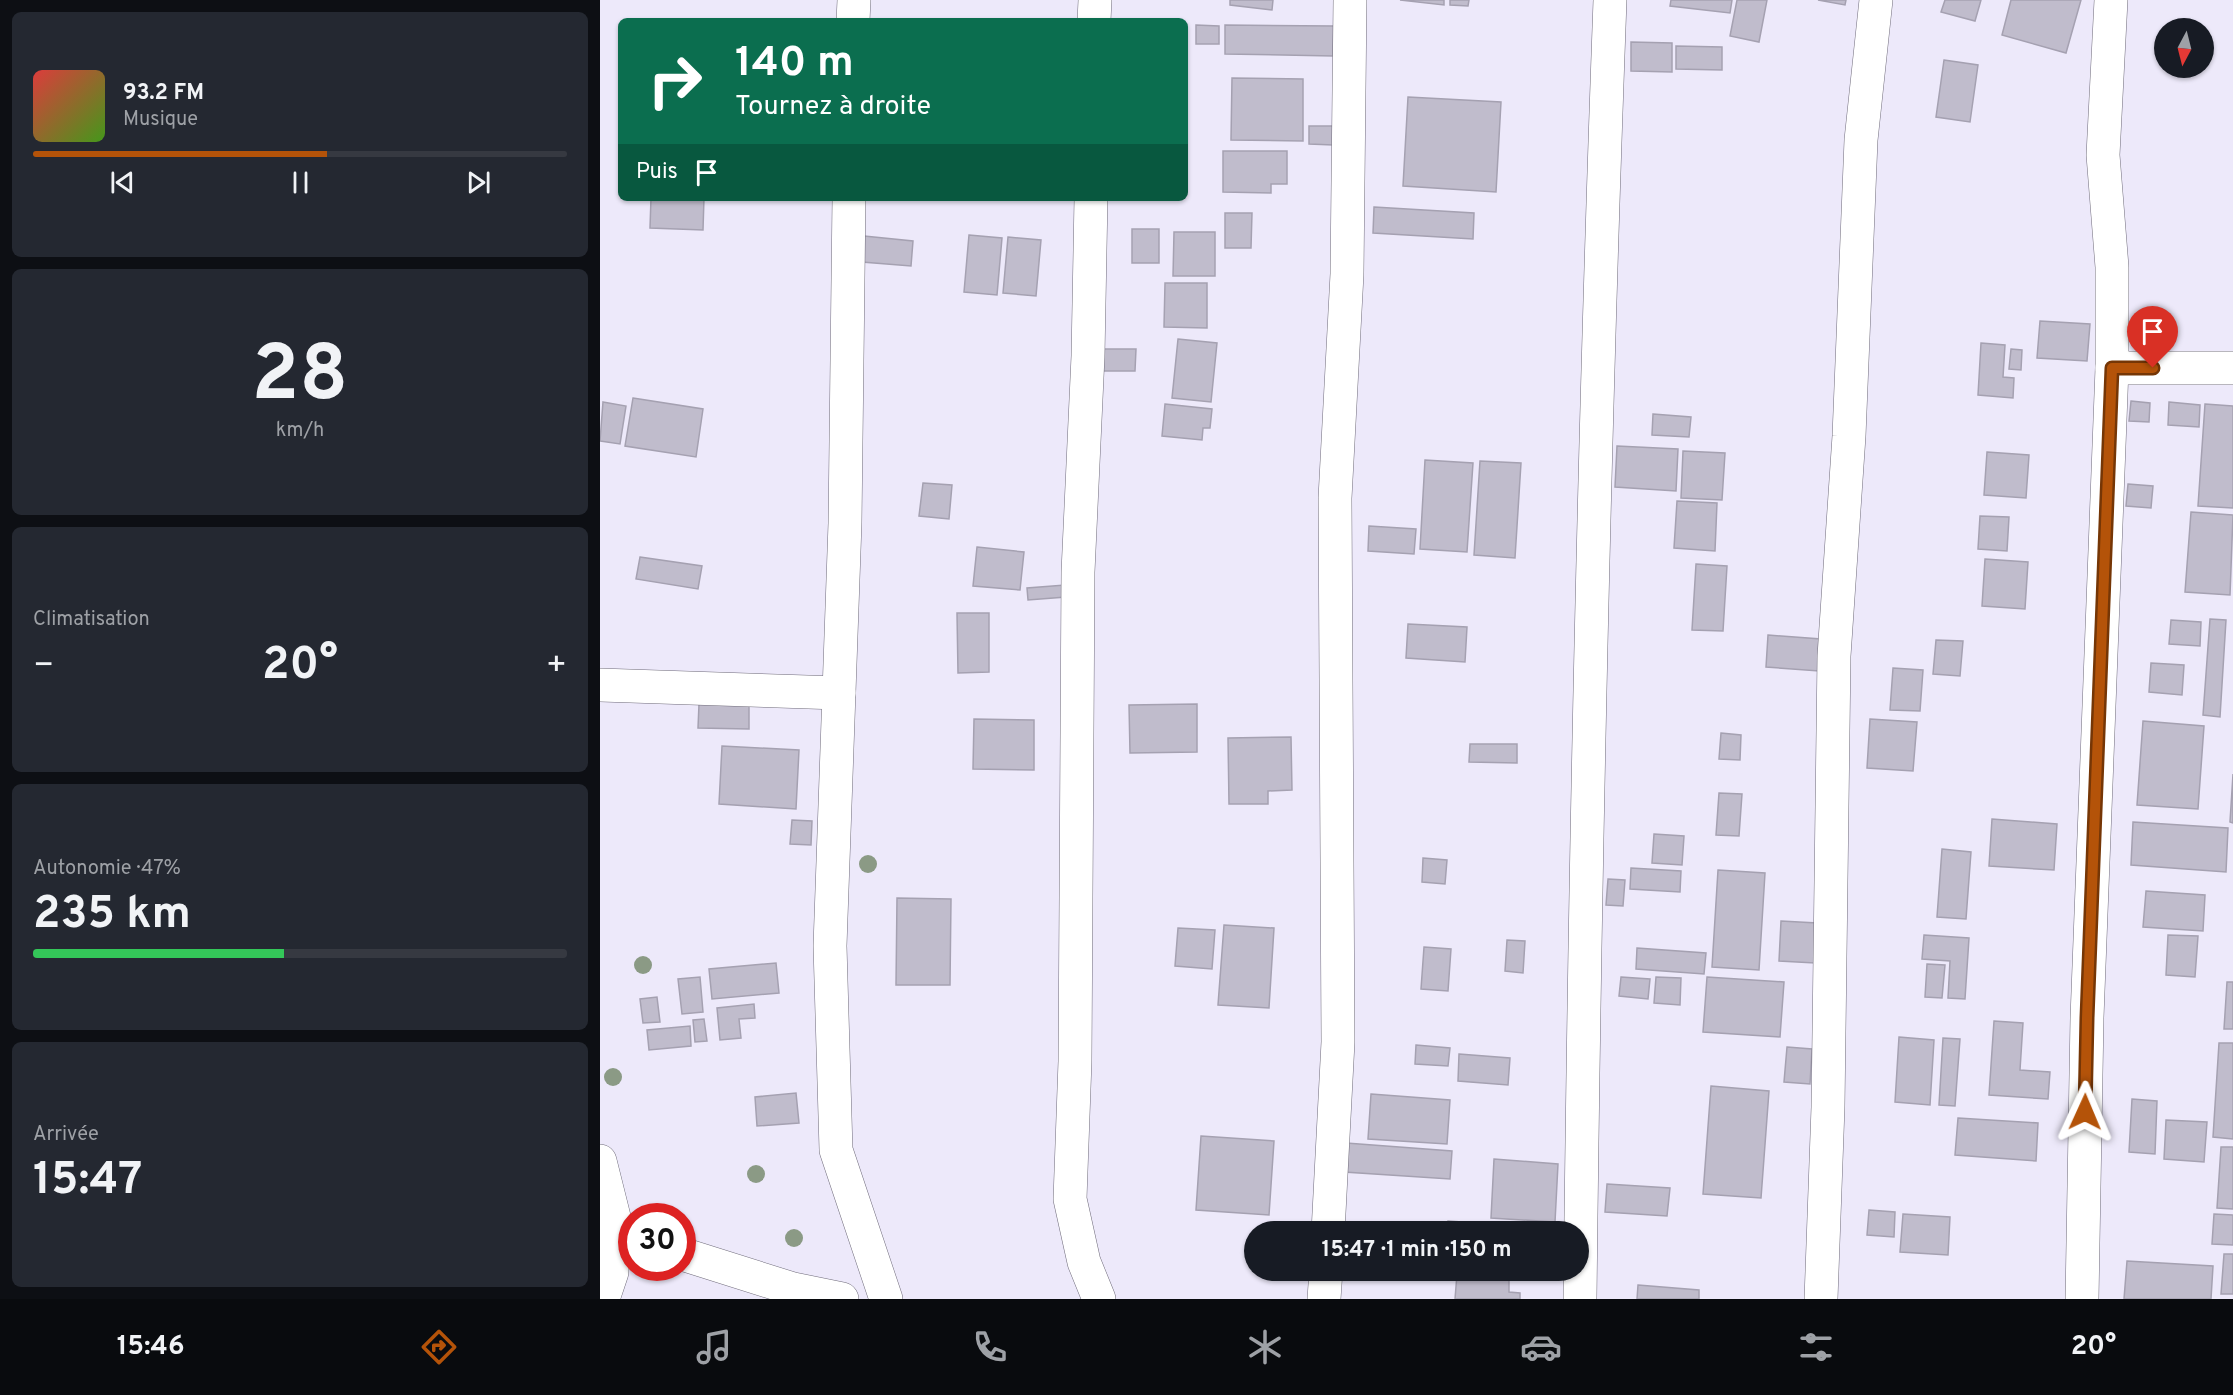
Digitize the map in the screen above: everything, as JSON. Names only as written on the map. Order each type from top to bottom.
[{"type":"street","points":[[853,18],[854,0]]},
{"type":"street","points":[[1094,18],[1095,0]]},
{"type":"street","points":[[1329,1221],[1338,1042],[1335,498],[1347,274],[1350,0]]},
{"type":"street","points":[[1580,1299],[1583,1014],[1598,347],[1610,0]]},
{"type":"street","points":[[1821,1299],[1828,1107],[1834,656],[1849,436],[1862,140],[1876,0]]},
{"type":"street","points":[[2082,1299],[2087,1018],[2112,368],[2112,267],[2103,155],[2111,0]]},
{"type":"street","points":[[849,201],[845,523],[830,946],[836,1150],[886,1299]]},
{"type":"street","points":[[1091,201],[1088,356],[1078,572],[1075,1061],[1070,1198],[1084,1262],[1099,1299]]},
{"type":"street","points":[[2112,368],[2233,368]]},
{"type":"street","points":[[600,685],[839,693]]},
{"type":"street","points":[[600,1161],[615,1218],[612,1272],[603,1299]]},
{"type":"street","points":[[696,1258],[793,1289],[842,1299]]},
{"type":"street","points":[[1324,1299],[1325,1281]]},
{"type":"building","points":[[1230,0],[1273,0],[1272,10],[1230,5]]},
{"type":"building","points":[[1400,0],[1444,0],[1444,5]]},
{"type":"building","points":[[1450,0],[1469,0],[1468,6],[1450,5]]},
{"type":"building","points":[[1671,0],[1732,0],[1730,13],[1670,6]]},
{"type":"building","points":[[1737,0],[1767,0],[1759,42],[1730,36]]},
{"type":"building","points":[[1818,0],[1846,0],[1845,5]]},
{"type":"building","points":[[1945,0],[1981,0],[1975,21],[1941,12]]},
{"type":"building","points":[[2011,0],[2081,0],[2066,53],[2002,35]]},
{"type":"building","points":[[1196,25],[1219,26],[1219,44],[1196,44]]},
{"type":"building","points":[[1225,25],[1334,26],[1333,56],[1225,54]]},
{"type":"building","points":[[1631,42],[1672,43],[1672,72],[1631,71]]},
{"type":"building","points":[[1676,46],[1722,47],[1722,70],[1676,69]]},
{"type":"building","points":[[1944,60],[1978,65],[1970,122],[1936,117]]},
{"type":"building","points":[[1232,78],[1303,79],[1303,141],[1231,140]]},
{"type":"building","points":[[1408,97],[1501,102],[1496,192],[1403,186]]},
{"type":"building","points":[[1309,126],[1333,126],[1333,145],[1309,144]]},
{"type":"building","points":[[1223,151],[1287,151],[1287,184],[1271,184],[1271,193],[1223,192]]},
{"type":"building","points":[[651,201],[704,201],[703,230],[650,228]]},
{"type":"building","points":[[1374,207],[1474,213],[1473,239],[1373,233]]},
{"type":"building","points":[[1225,213],[1252,213],[1251,248],[1225,248]]},
{"type":"building","points":[[1132,229],[1159,229],[1159,263],[1132,263]]},
{"type":"building","points":[[1174,232],[1215,232],[1215,276],[1173,276]]},
{"type":"building","points":[[969,235],[1002,238],[997,295],[964,292]]},
{"type":"building","points":[[864,236],[913,241],[911,266],[862,262]]},
{"type":"building","points":[[1008,237],[1041,240],[1036,296],[1003,293]]},
{"type":"building","points":[[1165,283],[1207,283],[1207,328],[1164,327]]},
{"type":"building","points":[[2040,321],[2090,324],[2087,361],[2037,358]]},
{"type":"building","points":[[1178,339],[1217,343],[1211,402],[1172,398]]},
{"type":"building","points":[[1981,343],[2005,345],[2003,377],[2014,378],[2013,398],[1978,395]]},
{"type":"building","points":[[1103,349],[1136,349],[1135,371],[1103,371]]},
{"type":"building","points":[[2011,349],[2022,350],[2021,370],[2009,369]]},
{"type":"building","points":[[633,398],[703,409],[696,457],[625,446]]},
{"type":"building","points":[[2131,401],[2150,403],[2149,422],[2129,421]]},
{"type":"building","points":[[603,402],[626,406],[620,444],[600,441]]},
{"type":"building","points":[[2169,402],[2200,405],[2199,427],[2168,425]]},
{"type":"building","points":[[1165,404],[1212,409],[1210,428],[1203,428],[1202,440],[1162,436]]},
{"type":"building","points":[[2205,404],[2233,406],[2233,508],[2198,506]]},
{"type":"building","points":[[1653,414],[1691,417],[1689,437],[1652,435]]},
{"type":"building","points":[[1617,446],[1678,449],[1676,491],[1615,487]]},
{"type":"building","points":[[1683,451],[1725,453],[1722,500],[1681,498]]},
{"type":"building","points":[[1987,452],[2029,455],[2026,498],[1984,495]]},
{"type":"building","points":[[1425,460],[1473,463],[1467,552],[1420,549]]},
{"type":"building","points":[[1480,461],[1521,463],[1515,558],[1474,555]]},
{"type":"building","points":[[923,483],[952,485],[949,519],[919,516]]},
{"type":"building","points":[[2128,484],[2153,486],[2151,508],[2126,506]]},
{"type":"building","points":[[1677,501],[1717,503],[1715,551],[1674,548]]},
{"type":"building","points":[[2191,512],[2233,515],[2230,595],[2185,592]]},
{"type":"building","points":[[1980,516],[2009,517],[2007,551],[1978,549]]},
{"type":"building","points":[[1369,526],[1416,529],[1414,554],[1368,551]]},
{"type":"building","points":[[977,547],[1024,552],[1020,590],[973,586]]},
{"type":"building","points":[[640,557],[702,566],[698,589],[636,579]]},
{"type":"building","points":[[1985,559],[2028,562],[2025,609],[1982,606]]},
{"type":"building","points":[[1696,564],[1727,566],[1723,631],[1692,630]]},
{"type":"building","points":[[1065,585],[1066,597],[1028,600],[1027,588]]},
{"type":"building","points":[[957,613],[989,613],[989,672],[958,673]]},
{"type":"building","points":[[2210,619],[2226,620],[2220,717],[2203,715]]},
{"type":"building","points":[[2171,620],[2201,622],[2200,646],[2169,644]]},
{"type":"building","points":[[1408,624],[1467,627],[1465,662],[1406,658]]},
{"type":"building","points":[[1768,635],[1821,639],[1819,671],[1766,667]]},
{"type":"building","points":[[1936,640],[1963,641],[1960,676],[1933,674]]},
{"type":"building","points":[[2151,663],[2184,665],[2182,695],[2149,692]]},
{"type":"building","points":[[1893,668],[1923,670],[1920,711],[1890,710]]},
{"type":"building","points":[[699,704],[749,704],[749,729],[698,728]]},
{"type":"building","points":[[1197,704],[1197,752],[1130,753],[1129,705]]},
{"type":"building","points":[[974,719],[1034,720],[1034,770],[973,769]]},
{"type":"building","points":[[1870,719],[1917,722],[1913,771],[1867,768]]},
{"type":"building","points":[[2143,721],[2204,726],[2198,809],[2137,805]]},
{"type":"building","points":[[1721,733],[1741,735],[1740,760],[1719,759]]},
{"type":"building","points":[[1291,737],[1292,790],[1268,791],[1268,804],[1229,804],[1228,738]]},
{"type":"building","points":[[1470,744],[1517,744],[1517,763],[1469,762]]},
{"type":"building","points":[[722,746],[799,750],[796,809],[719,804]]},
{"type":"building","points":[[2233,774],[2233,823],[2230,822]]},
{"type":"building","points":[[1719,793],[1742,794],[1739,836],[1716,835]]},
{"type":"building","points":[[1992,819],[2057,824],[2054,870],[1989,866]]},
{"type":"building","points":[[792,820],[812,821],[811,845],[790,844]]},
{"type":"building","points":[[2133,822],[2228,828],[2226,872],[2131,865]]},
{"type":"building","points":[[1654,834],[1684,836],[1682,865],[1652,863]]},
{"type":"building","points":[[1942,849],[1971,852],[1966,919],[1937,917]]},
{"type":"building","points":[[1423,858],[1447,860],[1445,884],[1422,882]]},
{"type":"building","points":[[1631,868],[1681,871],[1680,892],[1630,889]]},
{"type":"building","points":[[1718,870],[1765,873],[1759,970],[1712,967]]},
{"type":"building","points":[[1608,879],[1625,880],[1623,906],[1606,905]]},
{"type":"building","points":[[2146,891],[2205,895],[2203,931],[2143,927]]},
{"type":"building","points":[[897,898],[951,899],[950,985],[896,985]]},
{"type":"building","points":[[1781,921],[1817,923],[1815,963],[1779,961]]},
{"type":"building","points":[[1224,925],[1274,928],[1269,1008],[1218,1005]]},
{"type":"building","points":[[1178,928],[1215,930],[1212,969],[1175,966]]},
{"type":"building","points":[[1924,935],[1969,938],[1965,999],[1948,998],[1950,961],[1922,959]]},
{"type":"building","points":[[2168,935],[2198,936],[2195,977],[2166,975]]},
{"type":"building","points":[[1507,940],[1525,941],[1523,973],[1505,971]]},
{"type":"building","points":[[1424,947],[1451,949],[1448,991],[1421,989]]},
{"type":"building","points":[[1637,948],[1706,953],[1704,974],[1636,969]]},
{"type":"building","points":[[776,963],[779,993],[712,999],[709,969]]},
{"type":"building","points":[[1927,964],[1945,965],[1942,998],[1925,997]]},
{"type":"building","points":[[700,977],[703,1012],[682,1014],[678,979]]},
{"type":"building","points":[[1621,977],[1650,979],[1648,999],[1619,996]]},
{"type":"building","points":[[1656,977],[1681,978],[1680,1005],[1654,1003]]},
{"type":"building","points":[[1707,977],[1784,982],[1780,1037],[1703,1032]]},
{"type":"building","points":[[2227,982],[2233,982],[2233,1029],[2224,1029]]},
{"type":"building","points":[[657,997],[660,1022],[643,1023],[640,999]]},
{"type":"building","points":[[754,1004],[755,1018],[739,1019],[741,1038],[720,1040],[717,1008]]},
{"type":"building","points":[[704,1019],[707,1041],[695,1042],[693,1020]]},
{"type":"building","points":[[1994,1021],[2023,1023],[2020,1070],[2050,1072],[2048,1099],[1989,1095]]},
{"type":"building","points":[[690,1026],[691,1046],[649,1050],[647,1030]]},
{"type":"building","points":[[1899,1037],[1934,1040],[1930,1105],[1895,1102]]},
{"type":"building","points":[[1943,1038],[1960,1039],[1955,1106],[1939,1105]]},
{"type":"building","points":[[2219,1043],[2233,1043],[2233,1139],[2213,1137]]},
{"type":"building","points":[[1416,1045],[1450,1048],[1448,1066],[1415,1064]]},
{"type":"building","points":[[1787,1047],[1812,1049],[1810,1084],[1784,1082]]},
{"type":"building","points":[[1459,1054],[1510,1058],[1508,1085],[1458,1081]]},
{"type":"building","points":[[1711,1086],[1769,1091],[1761,1198],[1703,1194]]},
{"type":"building","points":[[796,1093],[799,1123],[757,1126],[755,1097]]},
{"type":"building","points":[[1371,1094],[1450,1100],[1447,1144],[1368,1139]]},
{"type":"building","points":[[2132,1099],[2157,1101],[2155,1154],[2129,1152]]},
{"type":"building","points":[[1958,1118],[2038,1123],[2036,1161],[1955,1155]]},
{"type":"building","points":[[2166,1120],[2207,1122],[2204,1162],[2164,1159]]},
{"type":"building","points":[[1201,1136],[1274,1141],[1269,1215],[1196,1210]]},
{"type":"building","points":[[1346,1143],[1452,1151],[1450,1179],[1344,1172]]},
{"type":"building","points":[[2221,1147],[2233,1147],[2233,1209],[2217,1208]]},
{"type":"building","points":[[1494,1159],[1558,1164],[1555,1221],[1491,1218]]},
{"type":"building","points":[[1607,1184],[1670,1188],[1667,1216],[1605,1212]]},
{"type":"building","points":[[1869,1210],[1895,1212],[1894,1237],[1867,1235]]},
{"type":"building","points":[[1903,1214],[1950,1217],[1948,1255],[1900,1252]]},
{"type":"building","points":[[2214,1214],[2233,1215],[2233,1245],[2212,1244]]},
{"type":"building","points":[[2224,1254],[2233,1254],[2233,1294],[2221,1294]]},
{"type":"building","points":[[2127,1261],[2213,1266],[2211,1299],[2124,1299]]},
{"type":"building","points":[[1456,1281],[1509,1281],[1509,1292],[1520,1293],[1520,1299],[1455,1299]]},
{"type":"building","points":[[1638,1285],[1699,1290],[1699,1299],[1637,1299]]},
{"type":"route","points":[[2085,1112],[2112,368],[2153,368]]}]
